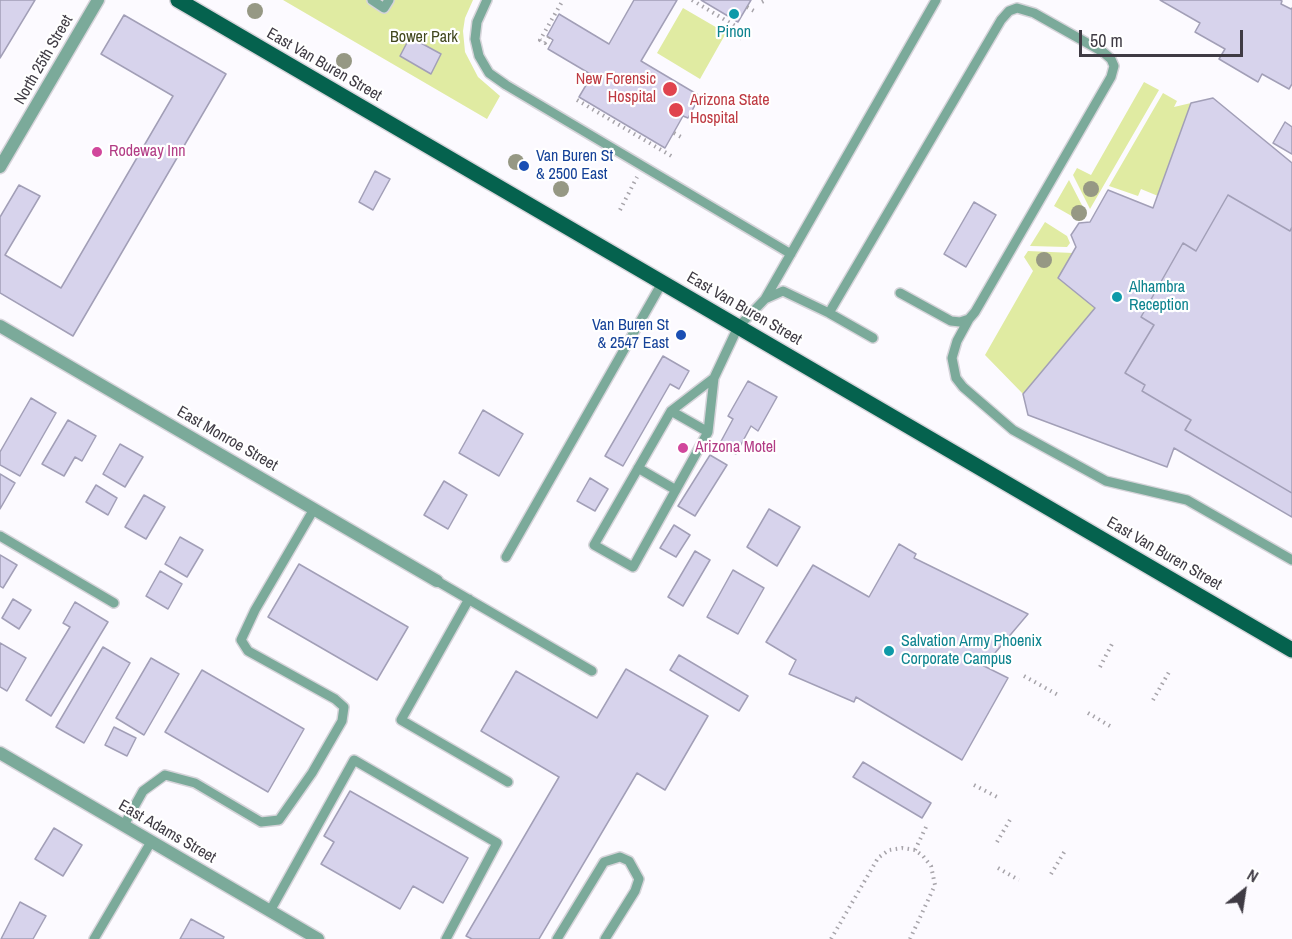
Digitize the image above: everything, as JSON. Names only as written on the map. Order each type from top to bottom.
[{"type":"main road","name":"East Van Buren Street","points":[[177,0],[1292,650]]},
{"type":"street","name":"North 25th Street","points":[[0,167],[98,0]]},
{"type":"street","name":"East Monroe Street","points":[[0,326],[437,580]]},
{"type":"street","name":"East Adams Street","points":[[0,753],[318,939]]},
{"type":"lane","points":[[372,0],[384,8],[389,0]]},
{"type":"lane","points":[[488,0],[477,22],[475,39],[479,56],[489,73],[791,254]]},
{"type":"lane","points":[[714,378],[671,411],[594,545],[633,567],[708,432],[714,378],[738,327],[765,299],[936,0]]},
{"type":"lane","points":[[829,313],[996,28],[1009,11],[1017,8],[1034,13],[1094,47],[1111,59],[1114,66],[1111,77],[957,341],[952,358],[956,378],[963,387],[1013,430],[1106,481],[1187,500],[1292,560]]},
{"type":"lane","points":[[506,557],[662,283]]},
{"type":"lane","points":[[765,299],[783,291],[873,338]]},
{"type":"lane","points":[[900,293],[951,321],[969,320]]},
{"type":"lane","points":[[671,411],[708,432]]},
{"type":"lane","points":[[638,468],[676,490]]},
{"type":"lane","points":[[124,825],[143,791],[165,775],[195,783],[261,822],[279,820],[312,773],[342,721],[344,707],[335,699],[248,651],[241,640],[255,610],[314,508]]},
{"type":"lane","points":[[0,536],[114,603]]},
{"type":"lane","points":[[437,580],[592,671]]},
{"type":"lane","points":[[470,599],[401,720],[508,782]]},
{"type":"lane","points":[[270,911],[354,760],[497,843],[446,939]]},
{"type":"lane","points":[[94,939],[151,842]]},
{"type":"lane","points":[[557,939],[604,862],[620,857],[629,861],[639,879],[605,939]]},
{"type":"path","points":[[549,37],[545,43],[540,40],[563,0]]},
{"type":"path","points":[[692,0],[745,32]]},
{"type":"path","points":[[747,7],[756,12]]},
{"type":"path","points":[[721,30],[722,28],[741,39]]},
{"type":"path","points":[[577,100],[673,157]]},
{"type":"path","points":[[674,133],[683,138]]},
{"type":"path","points":[[620,210],[643,166]]},
{"type":"path","points":[[1100,667],[1113,642]]},
{"type":"path","points":[[1153,700],[1169,672]]},
{"type":"path","points":[[1024,676],[1058,695]]},
{"type":"path","points":[[1088,713],[1110,726]]},
{"type":"path","points":[[974,784],[999,798]]},
{"type":"path","points":[[997,842],[1011,818]]},
{"type":"path","points":[[915,850],[927,827]]},
{"type":"path","points":[[831,939],[878,858],[889,850],[902,848],[915,850],[931,866],[935,885],[910,939]]},
{"type":"path","points":[[1051,874],[1066,849]]},
{"type":"path","points":[[998,868],[1019,879]]},
{"type":"green space","name":"Bower Park","points":[[283,0],[473,0],[465,18],[463,31],[465,52],[478,77],[500,96],[487,119]]},
{"type":"green space","points":[[683,8],[726,33],[700,79],[657,53]]},
{"type":"green space","points":[[1144,82],[1159,90],[1090,209],[1073,175],[1077,168],[1091,175]]},
{"type":"green space","points":[[1163,93],[1177,101],[1174,107],[1191,103],[1158,196],[1141,189],[1138,196],[1109,186]]},
{"type":"green space","points":[[1069,180],[1086,213],[1083,219],[1077,219],[1054,206]]},
{"type":"green space","points":[[1045,222],[1067,236],[1070,243],[1067,247],[1030,246]]},
{"type":"green space","points":[[1028,251],[1073,253],[1059,278],[1095,308],[1023,394],[985,355],[1033,271],[1024,257]]},
{"type":"building","points":[[0,0],[35,0],[0,58]]},
{"type":"building","points":[[634,0],[677,0],[641,61],[700,96],[688,118],[683,116],[665,148],[579,97],[592,75],[548,49],[553,40],[547,36],[559,14],[609,44]]},
{"type":"building","name":"Pinon","points":[[701,0],[751,0],[738,22]]},
{"type":"building","points":[[1160,0],[1282,1],[1281,4],[1292,8],[1292,84],[1289,89],[1262,74],[1258,82],[1219,59],[1225,49],[1195,32],[1200,23]]},
{"type":"building","points":[[124,15],[226,74],[73,336],[0,293],[0,217],[19,185],[40,196],[5,255],[61,288],[173,96],[101,54]]},
{"type":"building","points":[[410,37],[441,54],[431,74],[400,56]]},
{"type":"building","name":"Alhambra Reception","points":[[1213,98],[1292,163],[1292,227],[1290,231],[1228,195],[1196,251],[1183,243],[1141,317],[1154,325],[1125,373],[1145,385],[1142,391],[1191,420],[1185,430],[1292,493],[1292,517],[1174,448],[1167,467],[1028,415],[1023,394],[1095,308],[1058,278],[1076,247],[1071,235],[1079,223],[1090,222],[1108,190],[1153,208],[1191,103]]},
{"type":"building","points":[[1285,122],[1292,127],[1292,154],[1273,143]]},
{"type":"building","points":[[375,171],[390,179],[373,210],[359,202]]},
{"type":"building","points":[[1228,195],[1290,231],[1292,227],[1292,493],[1185,430],[1191,420],[1142,391],[1145,385],[1125,373],[1154,325],[1141,317],[1183,243],[1196,251]]},
{"type":"building","points":[[974,202],[996,215],[966,267],[944,254]]},
{"type":"building","points":[[663,356],[689,371],[679,389],[670,384],[623,466],[605,456]]},
{"type":"building","points":[[748,381],[777,397],[758,431],[751,426],[736,454],[719,445],[733,419],[728,416]]},
{"type":"building","points":[[31,398],[56,413],[20,476],[0,465],[0,452]]},
{"type":"building","points":[[483,410],[523,434],[499,476],[459,453]]},
{"type":"building","points":[[68,420],[96,436],[82,461],[75,457],[64,476],[42,464]]},
{"type":"building","points":[[120,444],[143,457],[125,487],[103,474]]},
{"type":"building","points":[[710,455],[727,465],[695,516],[678,506]]},
{"type":"building","points":[[0,474],[15,483],[0,509]]},
{"type":"building","points":[[590,478],[608,489],[595,511],[577,501]]},
{"type":"building","points":[[444,481],[467,495],[448,529],[424,515]]},
{"type":"building","points":[[96,485],[117,498],[108,515],[86,502]]},
{"type":"building","points":[[144,495],[165,507],[146,539],[125,527]]},
{"type":"building","points":[[769,509],[800,527],[777,566],[747,547]]},
{"type":"building","points":[[674,525],[690,535],[676,557],[660,548]]},
{"type":"building","points":[[180,537],[203,550],[187,577],[165,564]]},
{"type":"building","name":"Salvation Army Phoenix Corporate Campus","points":[[899,544],[916,554],[914,558],[1028,614],[984,666],[1008,678],[962,760],[856,697],[854,702],[789,674],[796,660],[766,642],[813,565],[869,597]]},
{"type":"building","points":[[695,551],[710,560],[683,606],[668,597]]},
{"type":"building","points":[[0,555],[17,565],[3,588],[0,586]]},
{"type":"building","points":[[299,564],[408,627],[377,680],[268,617]]},
{"type":"building","points":[[733,570],[764,588],[738,634],[707,617]]},
{"type":"building","points":[[160,571],[182,584],[168,609],[146,596]]},
{"type":"building","points":[[13,599],[31,610],[19,629],[2,618]]},
{"type":"building","points":[[75,602],[108,622],[51,716],[26,700],[70,627],[63,623]]},
{"type":"building","points":[[0,643],[26,658],[7,691],[0,687]]},
{"type":"building","points":[[103,647],[130,663],[84,743],[56,727]]},
{"type":"building","points":[[679,655],[748,696],[739,711],[670,670]]},
{"type":"building","points":[[151,658],[179,674],[144,735],[116,718]]},
{"type":"building","points":[[626,669],[708,716],[665,790],[637,773],[539,939],[472,939],[466,936],[559,777],[481,731],[516,671],[597,718]]},
{"type":"building","points":[[202,670],[304,729],[268,792],[165,732]]},
{"type":"building","points":[[114,727],[136,738],[127,756],[105,745]]},
{"type":"building","points":[[863,762],[931,803],[922,818],[853,777]]},
{"type":"building","points":[[350,791],[468,858],[443,903],[413,886],[400,909],[321,864],[334,842],[324,836]]},
{"type":"building","points":[[54,828],[82,845],[63,876],[35,859]]},
{"type":"building","points":[[20,902],[46,916],[33,939],[1,939]]},
{"type":"building","points":[[191,919],[224,937],[223,939],[180,939]]},
{"type":"place","name":"Pinon","points":[[734,14]]},
{"type":"place","name":"New Forensic Hospital","points":[[670,89]]},
{"type":"place","name":"Arizona State Hospital","points":[[676,110]]},
{"type":"place","name":"Rodeway Inn","points":[[97,152]]},
{"type":"place","name":"Van Buren St & 2500 East","points":[[524,166]]},
{"type":"place","name":"Alhambra Reception","points":[[1117,297]]},
{"type":"place","name":"Van Buren St & 2547 East","points":[[681,335]]},
{"type":"place","name":"Arizona Motel","points":[[683,448]]},
{"type":"place","name":"Salvation Army Phoenix Corporate Campus","points":[[889,651]]}]
